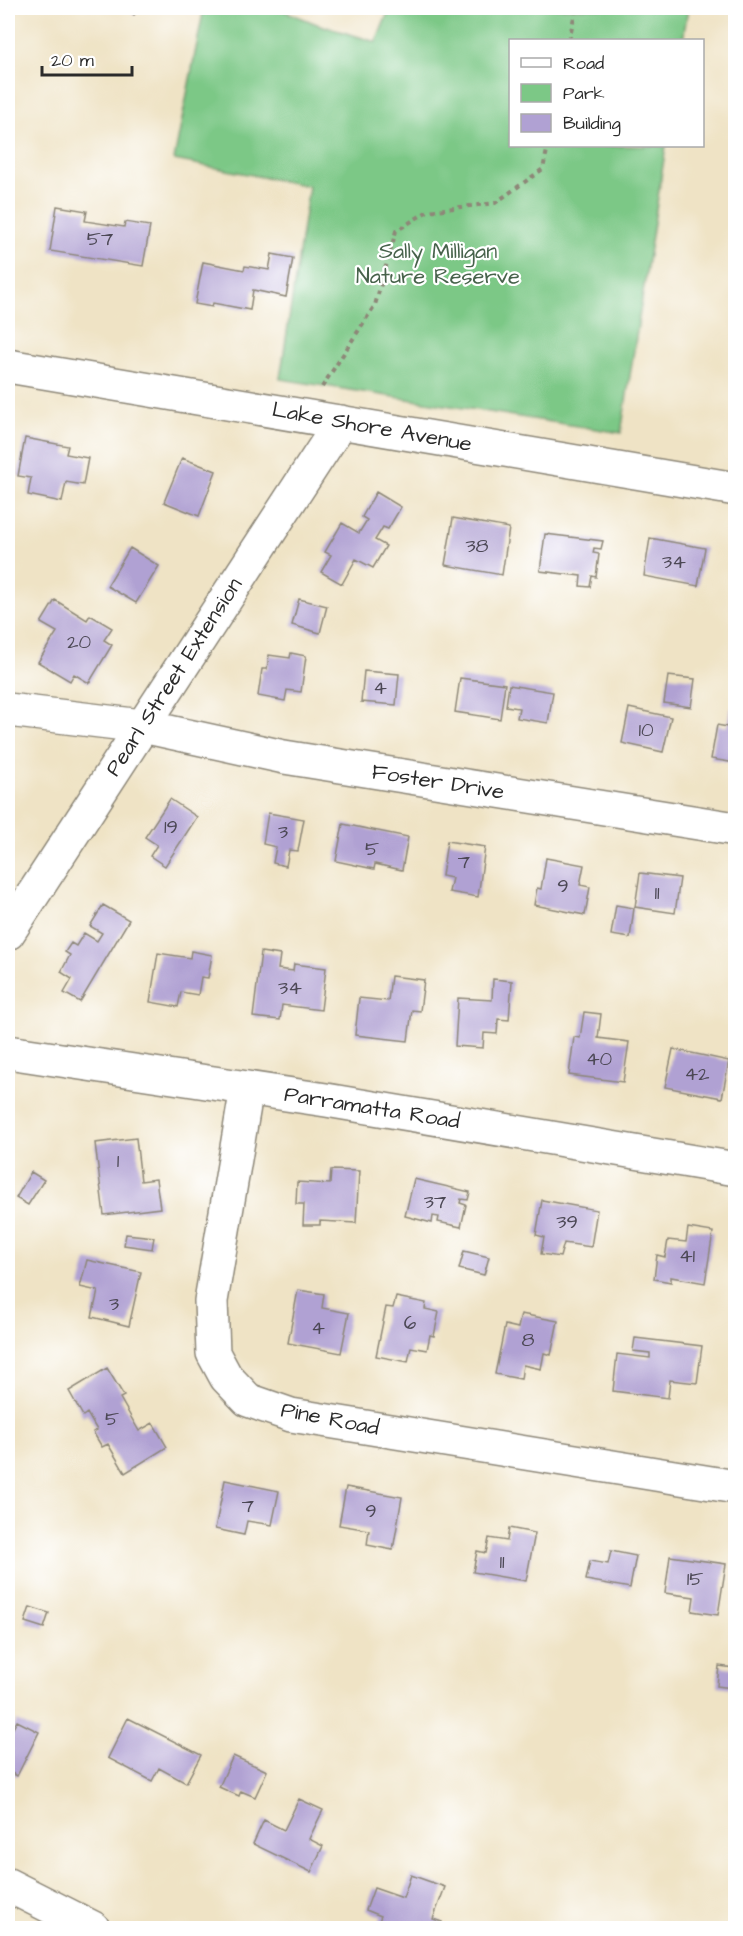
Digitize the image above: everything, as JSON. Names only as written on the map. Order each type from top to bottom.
[{"type":"street","name":"Lake Shore Avenue","points":[[8,366],[735,489]]},
{"type":"street","name":"Pearl Street Extension","points":[[8,933],[341,422]]},
{"type":"street","name":"Foster Drive","points":[[8,710],[142,726],[284,757],[735,829]]},
{"type":"street","name":"Parramatta Road","points":[[8,1052],[247,1088],[735,1169]]},
{"type":"street","name":"Pine Road","points":[[247,1088],[211,1301],[213,1353],[225,1377],[248,1400],[291,1415],[735,1487]]},
{"type":"street","points":[[8,1886],[93,1929]]},
{"type":"path","points":[[569,39],[576,8]]},
{"type":"path","points":[[304,416],[375,304],[396,231],[428,211],[495,203],[543,169],[548,147]]},
{"type":"green space","name":"Sally Milligan Nature Reserve","points":[[204,8],[277,8],[317,24],[376,42],[390,8],[688,8],[683,39],[509,39],[509,147],[666,147],[621,433],[280,379],[309,186],[174,160]]},
{"type":"building","points":[[126,8],[140,8],[134,15]]},
{"type":"building","points":[[57,206],[87,211],[85,221],[124,227],[125,222],[150,226],[143,266],[50,251]]},
{"type":"building","points":[[272,254],[293,258],[286,297],[253,290],[250,310],[213,303],[212,307],[195,304],[203,262],[244,270],[245,266],[269,270]]},
{"type":"building","points":[[25,438],[68,446],[66,454],[88,458],[83,485],[66,482],[62,502],[28,495],[31,478],[18,476]]},
{"type":"building","points":[[182,458],[216,471],[199,516],[164,502]]},
{"type":"building","points":[[376,492],[401,507],[388,529],[383,527],[375,540],[386,546],[373,568],[356,559],[342,584],[321,572],[331,555],[325,552],[342,523],[359,533],[367,520],[362,517]]},
{"type":"building","points":[[453,518],[509,528],[502,575],[445,565]]},
{"type":"building","points":[[545,534],[603,541],[601,549],[594,548],[593,553],[599,554],[596,577],[592,576],[590,587],[580,586],[581,576],[540,571]]},
{"type":"building","points":[[650,538],[705,548],[698,586],[644,576]]},
{"type":"building","points":[[130,548],[159,566],[136,603],[107,586]]},
{"type":"building","points":[[734,580],[736,580],[736,609],[730,608]]},
{"type":"building","points":[[299,599],[327,606],[320,633],[292,625]]},
{"type":"building","points":[[55,600],[87,620],[90,615],[112,628],[104,640],[112,645],[89,683],[74,674],[70,681],[38,662],[57,632],[41,623]]},
{"type":"building","points":[[291,653],[306,656],[301,692],[287,690],[285,701],[258,696],[262,669],[267,669],[269,655],[290,658]]},
{"type":"building","points":[[364,671],[399,674],[396,705],[361,702]]},
{"type":"building","points":[[668,676],[695,679],[691,707],[664,703]]},
{"type":"building","points":[[460,678],[505,684],[500,719],[455,712]]},
{"type":"building","points":[[509,685],[553,692],[548,723],[517,718],[519,708],[506,706]]},
{"type":"building","points":[[629,708],[671,717],[663,752],[622,743]]},
{"type":"building","points":[[731,708],[736,709],[736,763],[711,759],[717,725],[728,727]]},
{"type":"building","points":[[170,799],[197,817],[165,866],[150,856],[157,845],[145,837]]},
{"type":"building","points":[[268,813],[304,819],[298,851],[289,850],[286,866],[273,863],[276,847],[263,844]]},
{"type":"building","points":[[343,824],[408,837],[402,870],[375,864],[374,869],[336,861]]},
{"type":"building","points":[[447,841],[485,847],[478,897],[449,892],[452,878],[442,876]]},
{"type":"building","points":[[546,858],[584,865],[580,885],[590,887],[585,915],[534,905],[537,888],[541,889]]},
{"type":"building","points":[[640,873],[680,878],[675,913],[635,907]]},
{"type":"building","points":[[103,905],[129,920],[80,1002],[64,993],[72,979],[61,972],[70,955],[65,952],[71,943],[76,946],[84,933],[97,941],[102,933],[90,926]]},
{"type":"building","points":[[616,905],[634,908],[630,938],[611,935]]},
{"type":"building","points":[[191,951],[212,955],[208,978],[201,977],[198,995],[181,992],[178,1007],[150,1002],[158,953],[190,958]]},
{"type":"building","points":[[261,952],[280,955],[278,969],[293,971],[294,964],[326,968],[321,1010],[282,1005],[280,1020],[253,1017]]},
{"type":"building","points":[[391,976],[424,980],[420,1011],[412,1010],[408,1041],[355,1035],[359,998],[388,1001]]},
{"type":"building","points":[[493,979],[512,981],[509,1020],[498,1019],[497,1034],[484,1033],[483,1048],[455,1046],[458,998],[492,1000]]},
{"type":"building","points":[[584,1012],[601,1014],[598,1038],[629,1042],[623,1082],[569,1075],[574,1037],[580,1038]]},
{"type":"building","points":[[673,1049],[729,1061],[722,1098],[665,1087]]},
{"type":"building","points":[[136,1138],[141,1181],[156,1179],[160,1208],[104,1215],[95,1143]]},
{"type":"building","points":[[331,1170],[359,1171],[356,1223],[320,1221],[320,1225],[303,1225],[304,1204],[296,1204],[297,1182],[330,1184]]},
{"type":"building","points":[[31,1172],[44,1180],[28,1205],[16,1198]]},
{"type":"building","points":[[414,1179],[470,1192],[468,1200],[461,1199],[460,1203],[466,1205],[461,1227],[438,1222],[439,1217],[433,1216],[432,1223],[405,1216]]},
{"type":"building","points":[[542,1200],[597,1210],[591,1247],[564,1243],[560,1257],[541,1254],[544,1237],[536,1235]]},
{"type":"building","points":[[688,1228],[713,1232],[705,1283],[671,1277],[671,1282],[654,1279],[657,1255],[665,1257],[668,1240],[686,1242]]},
{"type":"building","points":[[126,1234],[154,1237],[152,1249],[124,1245]]},
{"type":"building","points":[[464,1251],[489,1257],[484,1275],[459,1269]]},
{"type":"building","points":[[87,1260],[141,1272],[129,1326],[92,1317],[98,1291],[80,1287]]},
{"type":"building","points":[[298,1290],[324,1294],[322,1308],[349,1313],[341,1353],[288,1343]]},
{"type":"building","points":[[396,1297],[426,1303],[425,1309],[439,1312],[434,1336],[430,1335],[427,1350],[411,1347],[408,1362],[376,1356],[386,1307],[393,1308]]},
{"type":"building","points":[[521,1314],[558,1321],[551,1355],[544,1353],[541,1369],[523,1365],[521,1379],[495,1374],[505,1325],[518,1328]]},
{"type":"building","points":[[635,1338],[702,1346],[697,1383],[670,1380],[668,1398],[613,1391],[617,1354],[650,1358],[650,1353],[633,1351]]},
{"type":"building","points":[[107,1368],[124,1396],[120,1398],[139,1431],[153,1423],[167,1447],[125,1473],[108,1444],[102,1447],[93,1432],[97,1430],[87,1413],[83,1416],[69,1391]]},
{"type":"building","points":[[734,1395],[736,1395],[736,1411],[732,1410]]},
{"type":"building","points":[[225,1480],[279,1491],[272,1525],[247,1521],[244,1535],[215,1529]]},
{"type":"building","points":[[346,1487],[402,1497],[393,1550],[367,1545],[369,1530],[339,1525]]},
{"type":"building","points":[[509,1528],[535,1533],[526,1581],[473,1572],[477,1551],[486,1553],[489,1538],[507,1541]]},
{"type":"building","points":[[611,1551],[636,1556],[630,1588],[586,1580],[590,1561],[608,1564]]},
{"type":"building","points":[[670,1556],[726,1564],[718,1615],[692,1611],[694,1597],[665,1593]]},
{"type":"building","points":[[30,1607],[49,1613],[44,1628],[25,1622]]},
{"type":"building","points":[[719,1666],[734,1668],[732,1688],[717,1686]]},
{"type":"building","points":[[128,1718],[201,1755],[186,1783],[159,1768],[152,1781],[108,1758]]},
{"type":"building","points":[[17,1721],[39,1732],[17,1776],[8,1771],[8,1730],[11,1732]]},
{"type":"building","points":[[233,1756],[267,1771],[255,1797],[241,1791],[239,1796],[219,1787]]},
{"type":"building","points":[[299,1799],[323,1810],[309,1839],[323,1846],[311,1872],[253,1844],[264,1820],[284,1830]]},
{"type":"building","points":[[411,1875],[445,1887],[433,1919],[442,1922],[439,1928],[376,1928],[381,1916],[366,1910],[374,1888],[403,1898]]}]
